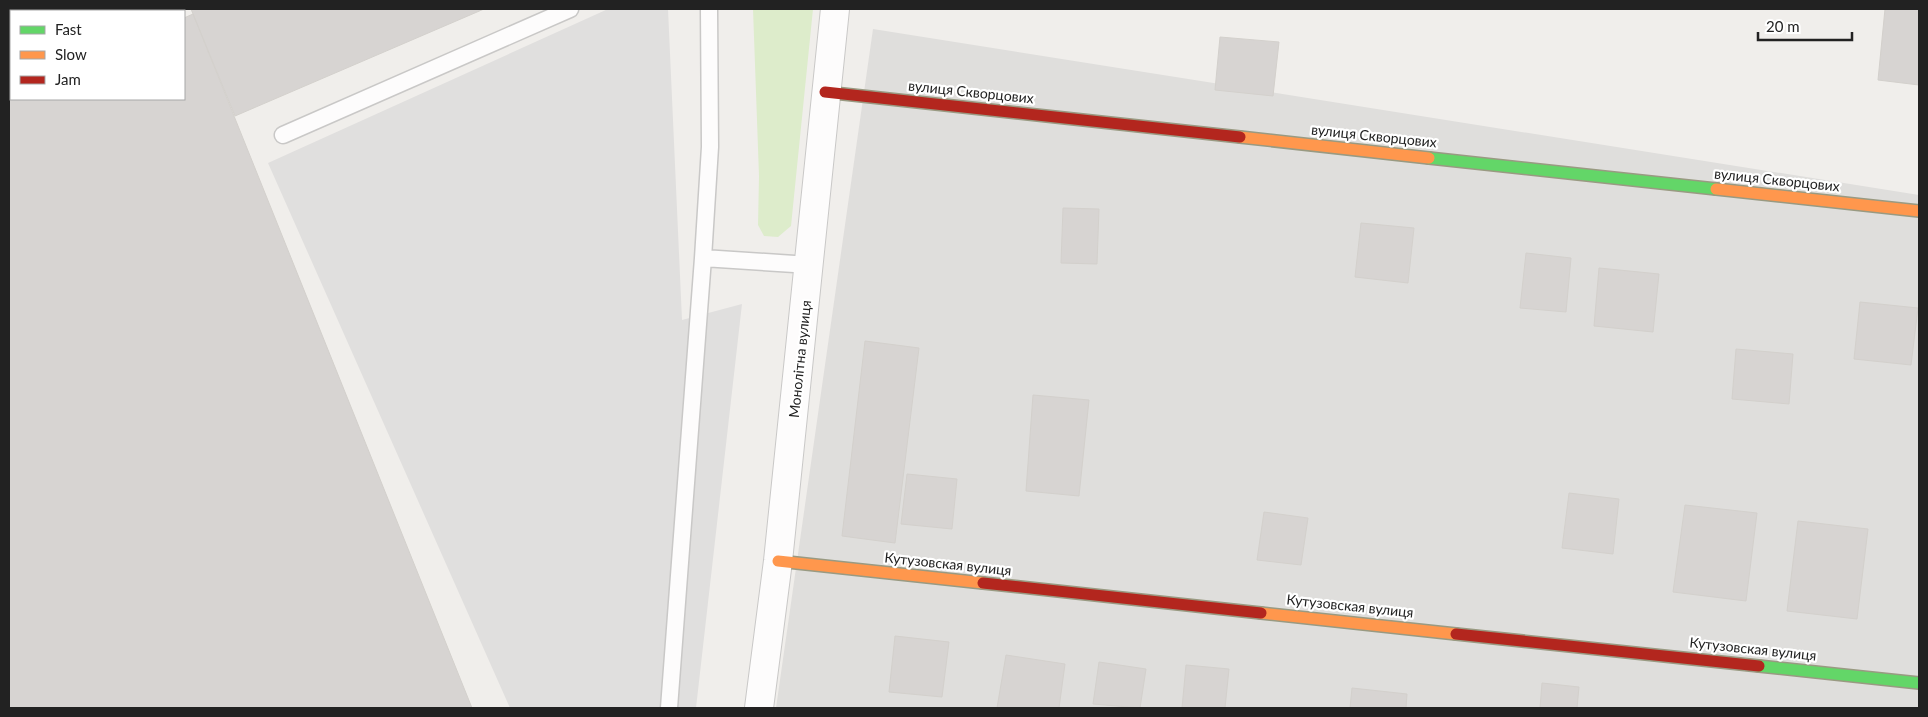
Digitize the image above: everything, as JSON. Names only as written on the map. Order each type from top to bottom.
[{"type":"street","name":"Монолітна вулиця","points":[[759,708],[778,561],[835,9]]},
{"type":"street","name":"вулиця Скворцових","points":[[825,92],[1919,210]]},
{"type":"street","name":"Кутузовская вулиця","points":[[778,561],[1919,683]]},
{"type":"lane","points":[[284,135],[570,9]]},
{"type":"lane","points":[[669,708],[710,147],[709,9]]},
{"type":"lane","points":[[703,258],[810,265]]},
{"type":"shaded area","points":[[608,9],[668,9],[682,320],[742,304],[696,708],[510,708],[268,163]]},
{"type":"shaded area","points":[[873,29],[1919,195],[1919,708],[776,708]]},
{"type":"green space","points":[[753,9],[813,9],[791,226],[778,237],[764,236],[758,225],[759,176]]},
{"type":"building","points":[[191,9],[484,9],[235,116]]},
{"type":"building","points":[[1885,9],[1919,9],[1919,85],[1878,80]]},
{"type":"building","points":[[193,14],[472,708],[9,708],[9,87],[10,100],[185,100],[185,18]]},
{"type":"building","points":[[1220,37],[1279,42],[1273,96],[1215,90]]},
{"type":"building","points":[[1063,208],[1099,209],[1097,264],[1061,263]]},
{"type":"building","points":[[1361,223],[1414,228],[1408,283],[1355,277]]},
{"type":"building","points":[[1526,253],[1571,258],[1566,312],[1520,308]]},
{"type":"building","points":[[1599,268],[1659,274],[1653,332],[1594,326]]},
{"type":"building","points":[[1860,302],[1918,308],[1911,365],[1854,359]]},
{"type":"building","points":[[865,341],[919,348],[895,543],[842,536]]},
{"type":"building","points":[[1736,349],[1793,354],[1789,404],[1732,399]]},
{"type":"building","points":[[1033,395],[1089,400],[1079,496],[1026,491]]},
{"type":"building","points":[[907,474],[957,479],[952,529],[901,524]]},
{"type":"building","points":[[1569,493],[1619,499],[1613,554],[1562,548]]},
{"type":"building","points":[[1685,505],[1757,513],[1746,601],[1673,592]]},
{"type":"building","points":[[1264,512],[1308,518],[1301,565],[1257,560]]},
{"type":"building","points":[[1798,521],[1868,529],[1857,619],[1787,611]]},
{"type":"building","points":[[895,636],[949,642],[942,697],[889,692]]},
{"type":"building","points":[[1006,655],[1065,664],[1059,708],[997,708]]},
{"type":"building","points":[[1099,662],[1146,669],[1140,708],[1093,704]]},
{"type":"building","points":[[1186,665],[1229,669],[1225,708],[1182,708]]},
{"type":"building","points":[[1542,683],[1579,687],[1577,708],[1540,708]]},
{"type":"building","points":[[1352,688],[1407,694],[1406,708],[1350,708]]},
{"type":"traffic: fast","points":[[1429,158],[1716,189]]},
{"type":"traffic: fast","points":[[1759,666],[1919,683]]},
{"type":"traffic: slow","points":[[1240,137],[1429,158]]},
{"type":"traffic: slow","points":[[1716,189],[1919,211]]},
{"type":"traffic: slow","points":[[778,561],[983,583]]},
{"type":"traffic: slow","points":[[1261,613],[1456,634]]},
{"type":"traffic: jam","points":[[825,92],[1240,137]]},
{"type":"traffic: jam","points":[[983,583],[1261,613]]},
{"type":"traffic: jam","points":[[1456,634],[1759,666]]}]
